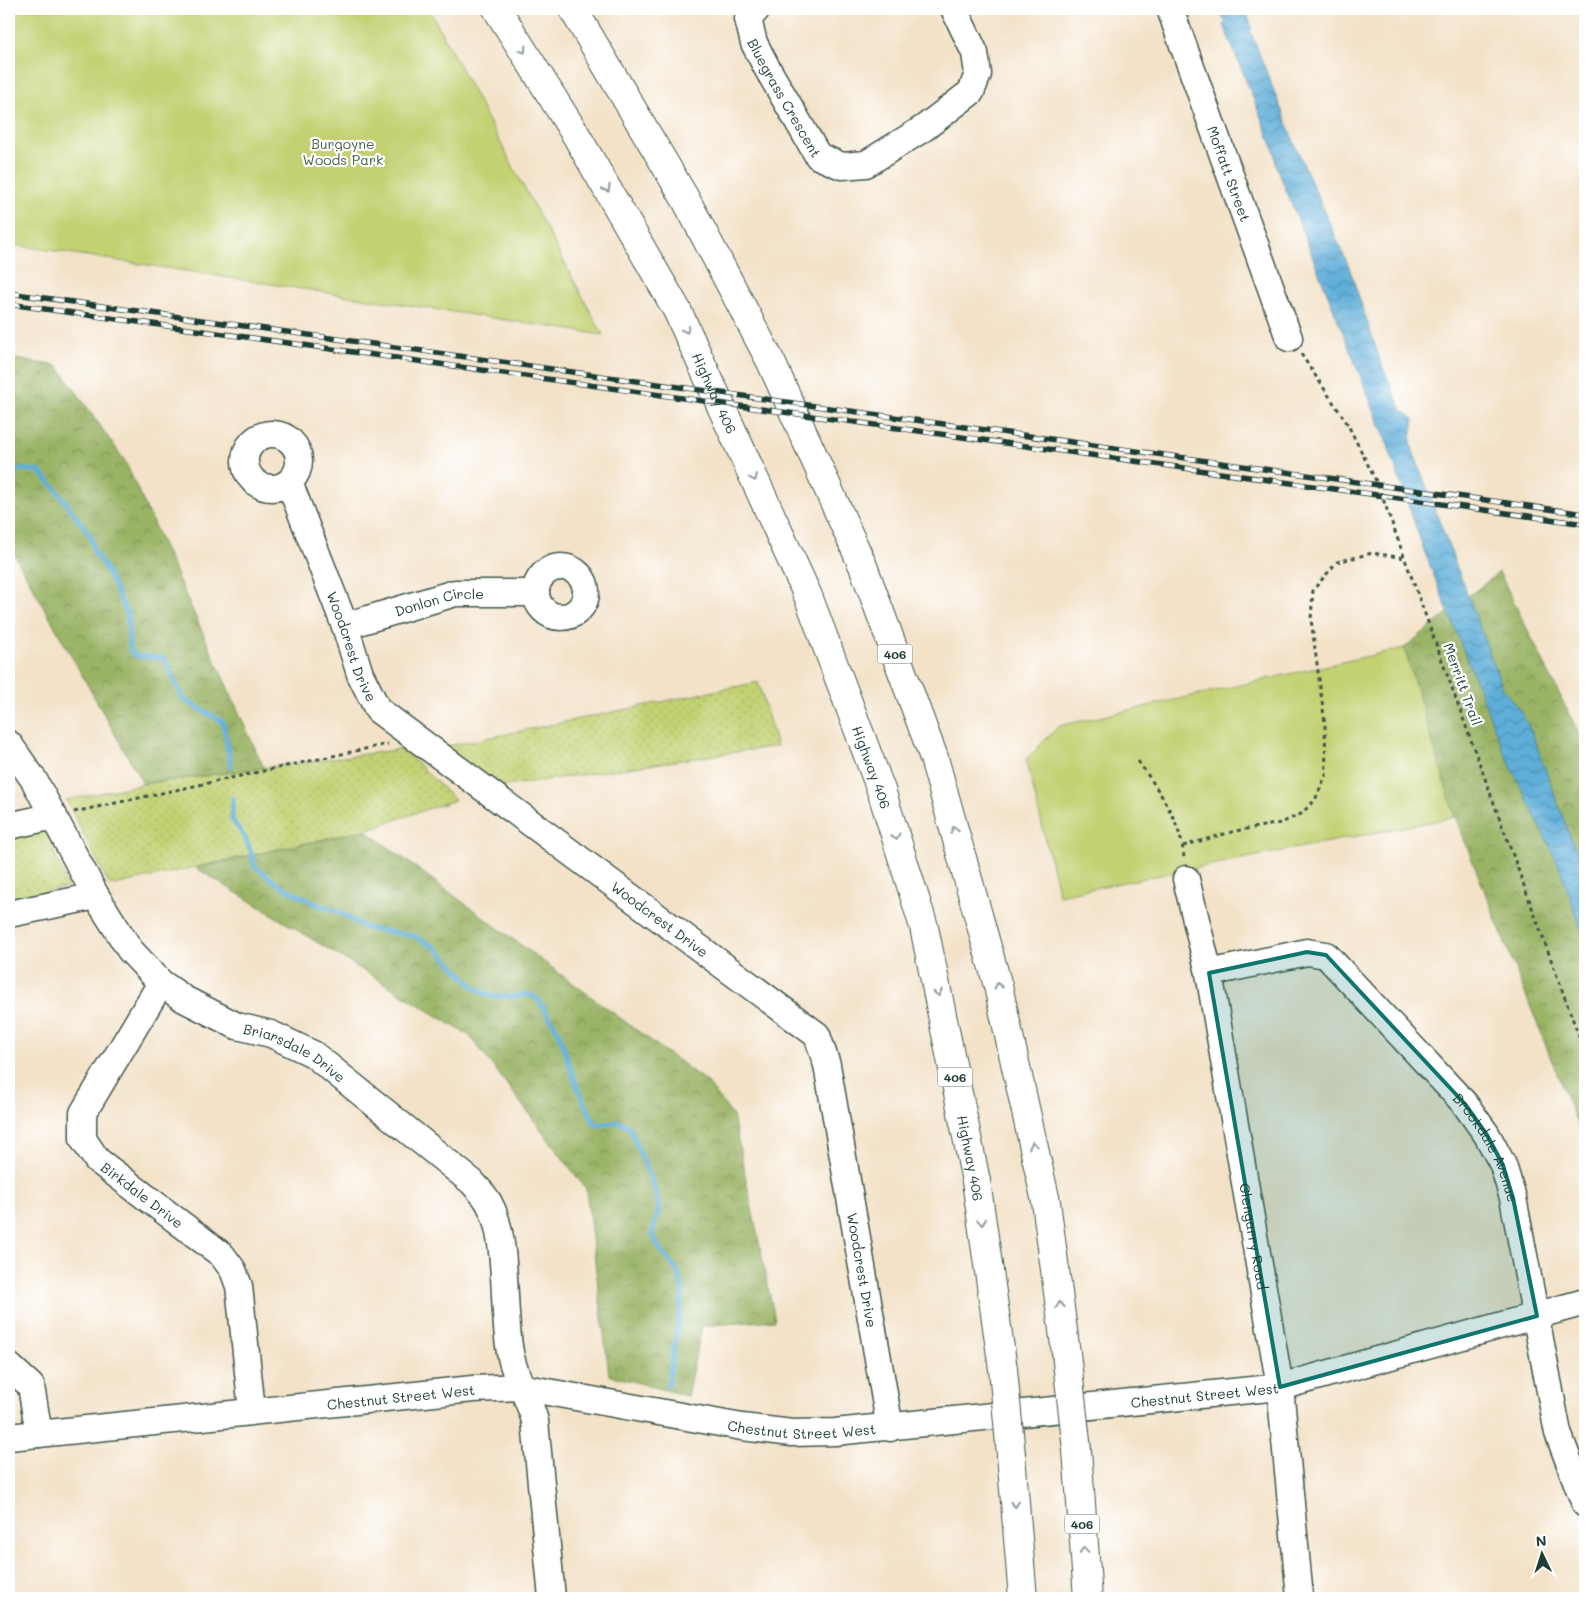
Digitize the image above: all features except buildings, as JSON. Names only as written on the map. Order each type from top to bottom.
[{"type":"highway","name":"Highway 406","points":[[497,9],[576,135],[677,310],[808,596],[875,774],[924,927],[976,1181],[1002,1369],[1023,1598]]},
{"type":"highway","name":"406","points":[[573,9],[686,200],[771,362],[863,566],[934,758],[998,986],[1046,1202],[1077,1450],[1088,1598]]},
{"type":"street","name":"Bluegrass Crescent","points":[[752,14],[754,42],[766,68],[818,156],[842,166],[866,164],[924,128],[971,92],[978,74],[974,53],[954,9]]},
{"type":"street","name":"Moffatt Street","points":[[1170,9],[1289,338]]},
{"type":"street","name":"Woodcrest Drive","points":[[289,482],[345,626],[360,674],[378,710],[817,1035],[826,1065],[890,1428]]},
{"type":"street","name":"Donlon Circle","points":[[345,626],[455,593],[535,593]]},
{"type":"street","name":"Briarsdale Drive","points":[[9,744],[34,780],[96,896],[130,950],[161,983],[184,999],[237,1026],[271,1034],[313,1054],[472,1182],[489,1202],[498,1226],[510,1356],[520,1387],[531,1406],[535,1421],[552,1598]]},
{"type":"street","points":[[9,826],[54,816]]},
{"type":"street","name":"Glengarry Road","points":[[1186,879],[1209,973],[1280,1387],[1300,1598]]},
{"type":"street","points":[[9,914],[96,896]]},
{"type":"street","name":"Brookdale Avenue","points":[[1209,973],[1307,952],[1326,955],[1465,1104],[1487,1135],[1504,1166],[1513,1198],[1558,1433],[1585,1504]]},
{"type":"street","name":"Birkdale Drive","points":[[161,983],[82,1113],[83,1139],[97,1160],[222,1255],[233,1270],[239,1286],[252,1411]]},
{"type":"street","name":"Chestnut Street West","points":[[9,1436],[473,1389],[520,1387],[742,1427],[792,1433],[890,1428],[1280,1387],[1585,1302]]},
{"type":"street","points":[[9,1366],[31,1386],[39,1434]]},
{"type":"path","name":"Merritt Trail","points":[[1289,338],[1325,388],[1352,432],[1378,485],[1585,1053]]},
{"type":"path","points":[[1138,761],[1167,803],[1184,846],[1235,831],[1281,823],[1301,814],[1315,800],[1326,775],[1325,724],[1310,619],[1313,590],[1336,562],[1372,553],[1405,559]]},
{"type":"path","points":[[54,816],[415,738]]},
{"type":"highlighted area","points":[[1307,952],[1326,955],[1465,1104],[1487,1135],[1503,1165],[1513,1198],[1537,1316],[1280,1387],[1209,973]]},
{"type":"green space","name":"Burgoyne Woods Park","points":[[9,9],[429,9],[603,335],[9,244]]},
{"type":"green space","points":[[9,358],[58,366],[125,461],[264,768],[143,784],[9,545]]},
{"type":"green space","points":[[1499,572],[1585,746],[1585,1144],[1455,817],[1404,648]]},
{"type":"green space","points":[[1404,648],[1455,817],[1059,895],[1026,759],[1059,726]]},
{"type":"green space","points":[[758,682],[777,746],[499,787],[443,747]]},
{"type":"green space","points":[[403,749],[455,800],[365,830],[110,886],[66,800],[143,784]]},
{"type":"green space","points":[[45,829],[68,887],[9,900],[9,837]]},
{"type":"green space","points":[[365,830],[707,1082],[733,1116],[775,1320],[702,1326],[687,1396],[609,1375],[586,1189],[470,1036],[196,868]]},
{"type":"water","points":[[1217,9],[1242,9],[1245,16],[1248,16],[1252,28],[1250,30],[1297,149],[1349,267],[1382,366],[1402,410],[1414,419],[1411,441],[1413,451],[1503,689],[1521,712],[1532,733],[1568,831],[1585,870],[1585,940],[1559,866],[1504,752],[1423,548],[1387,443],[1276,165],[1274,150],[1228,36],[1224,24],[1226,23]]},
{"type":"waterway","points":[[9,474],[21,469],[39,471],[56,489],[91,537],[94,552],[104,566],[127,614],[130,650],[136,656],[164,658],[183,699],[223,722],[231,767]]},
{"type":"waterway","points":[[233,798],[232,820],[247,841],[254,866],[281,886],[316,904],[337,911],[366,928],[414,936],[436,948],[474,987],[490,996],[512,997],[528,994],[538,999],[558,1031],[576,1084],[595,1125],[621,1122],[630,1128],[656,1193],[659,1209],[652,1233],[658,1246],[678,1272],[683,1291],[668,1385]]},
{"type":"railway","points":[[9,293],[1585,514]]},
{"type":"railway","points":[[9,304],[1585,524]]}]
